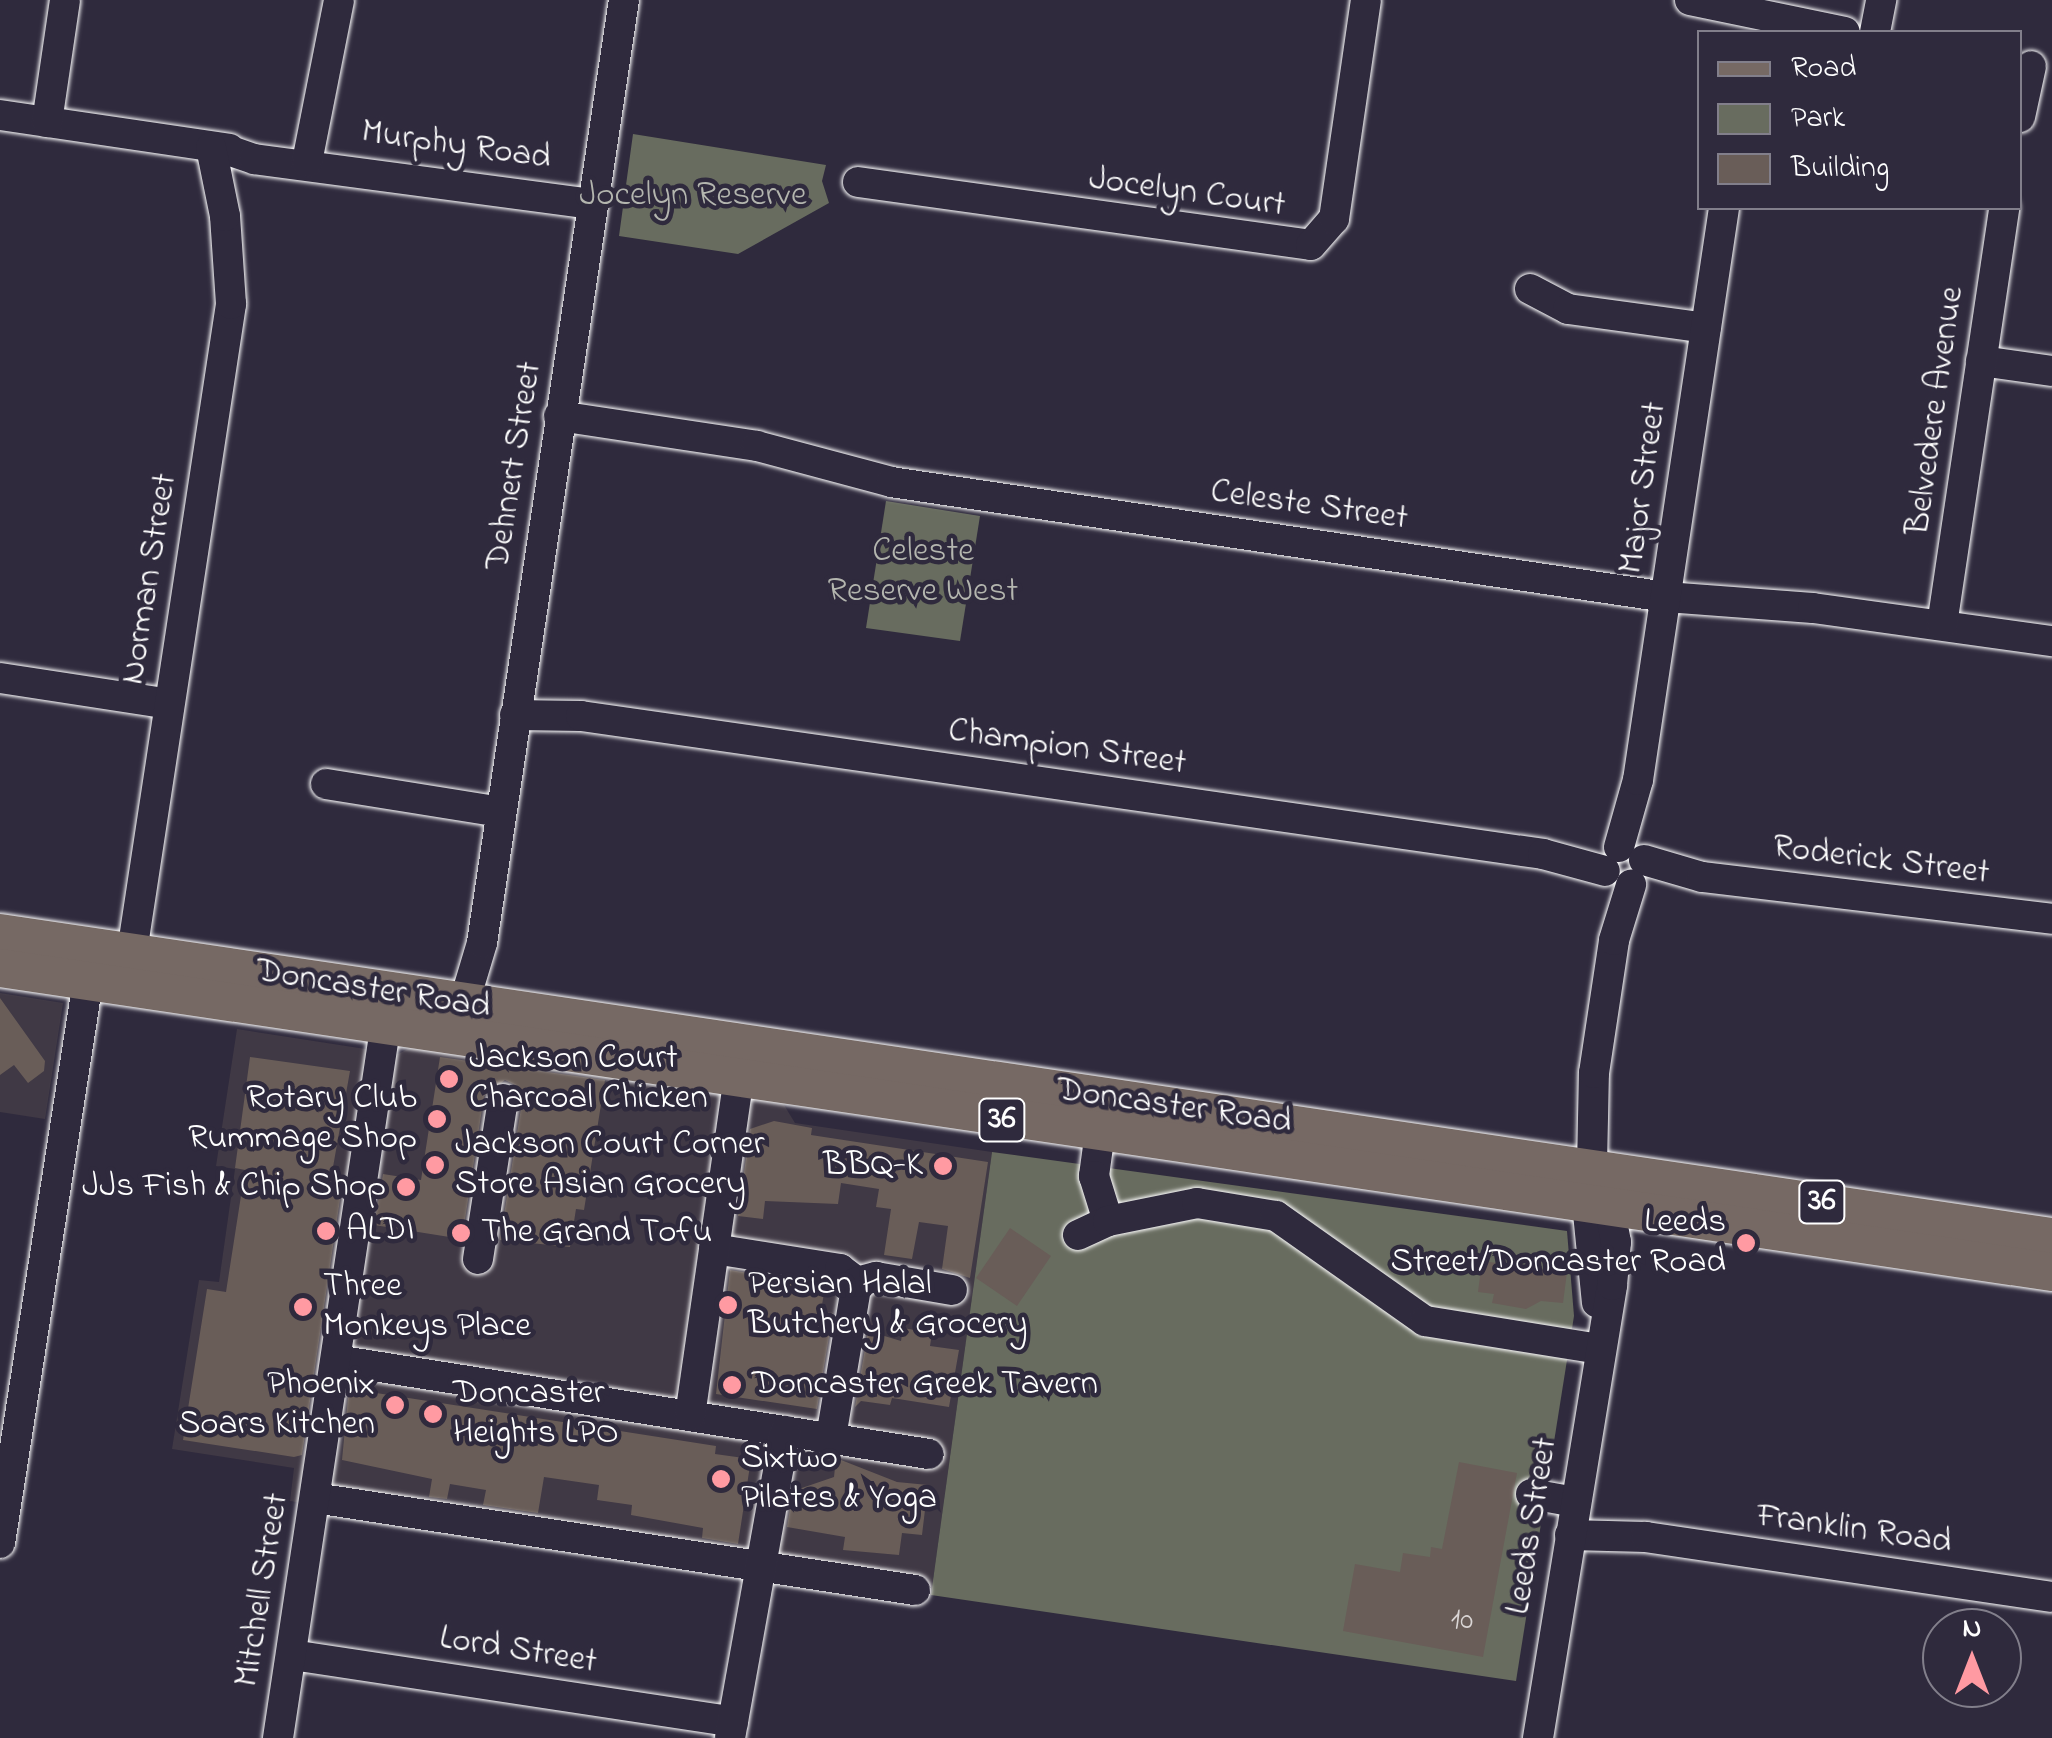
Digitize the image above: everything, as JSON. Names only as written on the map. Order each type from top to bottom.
[{"type":"main road","name":"Doncaster Road","points":[[0,933],[468,1004],[741,1064]]},
{"type":"main road","name":"Doncaster Road","points":[[0,968],[402,1032],[741,1064],[1102,1116],[1598,1205],[2052,1272]]},
{"type":"main road","name":"Doncaster Road","points":[[1102,1116],[1592,1166],[2052,1237]]},
{"type":"main road","points":[[1592,1166],[1598,1205]]},
{"type":"street","points":[[46,122],[65,0]]},
{"type":"street","points":[[314,163],[339,0]]},
{"type":"street","name":"Dehnert Street","points":[[468,1004],[481,992],[482,943],[624,0]]},
{"type":"street","name":"Jocelyn Court","points":[[858,182],[1310,245],[1334,219],[1366,0]]},
{"type":"street","points":[[1690,0],[1752,22],[1826,30]]},
{"type":"street","points":[[1875,30],[1881,0]]},
{"type":"street","points":[[1888,30],[1891,0]]},
{"type":"street","points":[[2022,110],[2034,66]]},
{"type":"street","name":"Murphy Road","points":[[0,115],[218,148],[254,160],[314,163],[593,204]]},
{"type":"street","name":"Norman Street","points":[[132,952],[231,304],[218,148]]},
{"type":"street","name":"Major Street","points":[[1592,1166],[1594,1073],[1724,210]]},
{"type":"street","name":"Belvedere Avenue","points":[[1942,625],[2004,210]]},
{"type":"street","points":[[1530,289],[1568,309],[1706,328]]},
{"type":"street","points":[[1981,361],[2052,371]]},
{"type":"street","name":"Celeste Street","points":[[560,416],[757,446],[891,482],[1666,597],[1942,625],[2052,641]]},
{"type":"street","points":[[0,678],[169,704]]},
{"type":"street","name":"Champion Street","points":[[516,708],[1625,866]]},
{"type":"street","points":[[326,784],[502,812]]},
{"type":"street","name":"Roderick Street","points":[[1625,866],[2052,920]]},
{"type":"street","points":[[170,959],[229,984],[347,1002],[402,1032],[468,1004]]},
{"type":"street","points":[[0,1543],[88,981]]},
{"type":"street","name":"Mitchell Street","points":[[278,1738],[336,1360],[402,1032]]},
{"type":"street","points":[[690,1416],[741,1064]]},
{"type":"street","points":[[478,1259],[503,1099]]},
{"type":"street","points":[[1102,1116],[1094,1176],[1108,1221]]},
{"type":"street","points":[[1078,1234],[1108,1221],[1197,1203],[1276,1216],[1425,1321],[1600,1338]]},
{"type":"street","name":"Leeds Street","points":[[1538,1738],[1600,1338],[1598,1205]]},
{"type":"street","points":[[714,1249],[840,1268],[856,1282]]},
{"type":"street","points":[[856,1282],[876,1277],[952,1290]]},
{"type":"street","points":[[831,1438],[856,1282]]},
{"type":"street","points":[[336,1360],[929,1454]]},
{"type":"street","points":[[731,1730],[786,1431]]},
{"type":"street","name":"Franklin Road","points":[[1531,1494],[1573,1518],[1646,1537],[2052,1596]]},
{"type":"street","points":[[316,1498],[914,1590]]},
{"type":"street","name":"Lord Street","points":[[292,1655],[731,1730]]},
{"type":"shaded area","points":[[0,993],[63,1003],[45,1119],[0,1112]]},
{"type":"shaded area","points":[[237,1029],[398,1054],[412,1047],[781,1100],[795,1123],[992,1152],[931,1595],[290,1501],[294,1468],[172,1449],[199,1280],[219,1282],[235,1169],[216,1166]]},
{"type":"green space","name":"Jocelyn Reserve","points":[[633,134],[826,165],[822,181],[829,203],[738,254],[619,236]]},
{"type":"green space","name":"Celeste Reserve West","points":[[886,501],[980,516],[960,641],[866,628]]},
{"type":"green space","points":[[992,1152],[1567,1231],[1574,1316],[1516,1681],[931,1595]]},
{"type":"building","points":[[0,998],[45,1061],[44,1071],[28,1083],[14,1065],[0,1075]]},
{"type":"building","points":[[250,1057],[350,1071],[330,1184],[342,1186],[302,1455],[294,1457],[183,1440],[207,1289],[226,1292],[245,1170],[235,1168]]},
{"type":"building","points":[[440,1057],[605,1080],[584,1210],[576,1209],[570,1247],[500,1240],[522,1102],[515,1085],[505,1080],[484,1096],[462,1239],[374,1225],[383,1174],[421,1180]]},
{"type":"building","points":[[774,1121],[812,1128],[811,1135],[988,1162],[970,1278],[942,1269],[948,1226],[919,1222],[912,1259],[884,1255],[891,1209],[876,1207],[879,1189],[841,1183],[838,1204],[765,1201],[763,1219],[738,1216],[750,1129]]},
{"type":"building","points":[[1010,1228],[1051,1256],[1017,1306],[976,1278]]},
{"type":"building","points":[[1482,1261],[1567,1272],[1563,1303],[1541,1301],[1526,1309],[1492,1303],[1494,1294],[1478,1292]]},
{"type":"building","points":[[730,1270],[817,1284],[815,1292],[824,1293],[821,1311],[833,1313],[817,1409],[716,1394]]},
{"type":"building","points":[[903,1328],[932,1333],[930,1346],[959,1350],[949,1407],[892,1398],[890,1405],[861,1401],[855,1407],[868,1331],[901,1341]]},
{"type":"building","points":[[357,1390],[716,1446],[715,1454],[751,1459],[738,1544],[702,1538],[703,1528],[631,1515],[632,1505],[597,1500],[599,1485],[544,1477],[538,1513],[483,1505],[486,1490],[450,1484],[447,1499],[429,1497],[432,1479],[342,1460],[348,1398]]},
{"type":"building","points":[[836,1458],[897,1482],[928,1485],[922,1535],[902,1533],[899,1555],[843,1550],[845,1537],[787,1527],[793,1491],[834,1477]]},
{"type":"building","points":[[1459,1462],[1517,1473],[1483,1657],[1343,1631],[1355,1564],[1400,1572],[1403,1553],[1430,1557],[1431,1547],[1442,1549]]},
{"type":"place","name":"Jackson Court Charcoal Chicken","points":[[449,1079]]},
{"type":"place","name":"Rotary Club Rummage Shop","points":[[437,1119]]},
{"type":"place","name":"Jackson Court Corner Store Asian Grocery","points":[[435,1165]]},
{"type":"place","name":"BBQ-K","points":[[943,1166]]},
{"type":"place","name":"JJs Fish & Chip Shop","points":[[406,1187]]},
{"type":"place","name":"ALDI","points":[[326,1231]]},
{"type":"place","name":"The Grand Tofu","points":[[461,1233]]},
{"type":"place","name":"Leeds Street/Doncaster Road","points":[[1746,1243]]},
{"type":"place","name":"Persian Halal Butchery & Grocery","points":[[728,1305]]},
{"type":"place","name":"Three Monkeys Place","points":[[303,1307]]},
{"type":"place","name":"Doncaster Greek Tavern","points":[[732,1385]]},
{"type":"place","name":"Phoenix Soars Kitchen","points":[[395,1405]]},
{"type":"place","name":"Doncaster Heights LPO","points":[[433,1414]]},
{"type":"place","name":"Sixtwo Pilates & Yoga","points":[[721,1479]]}]
